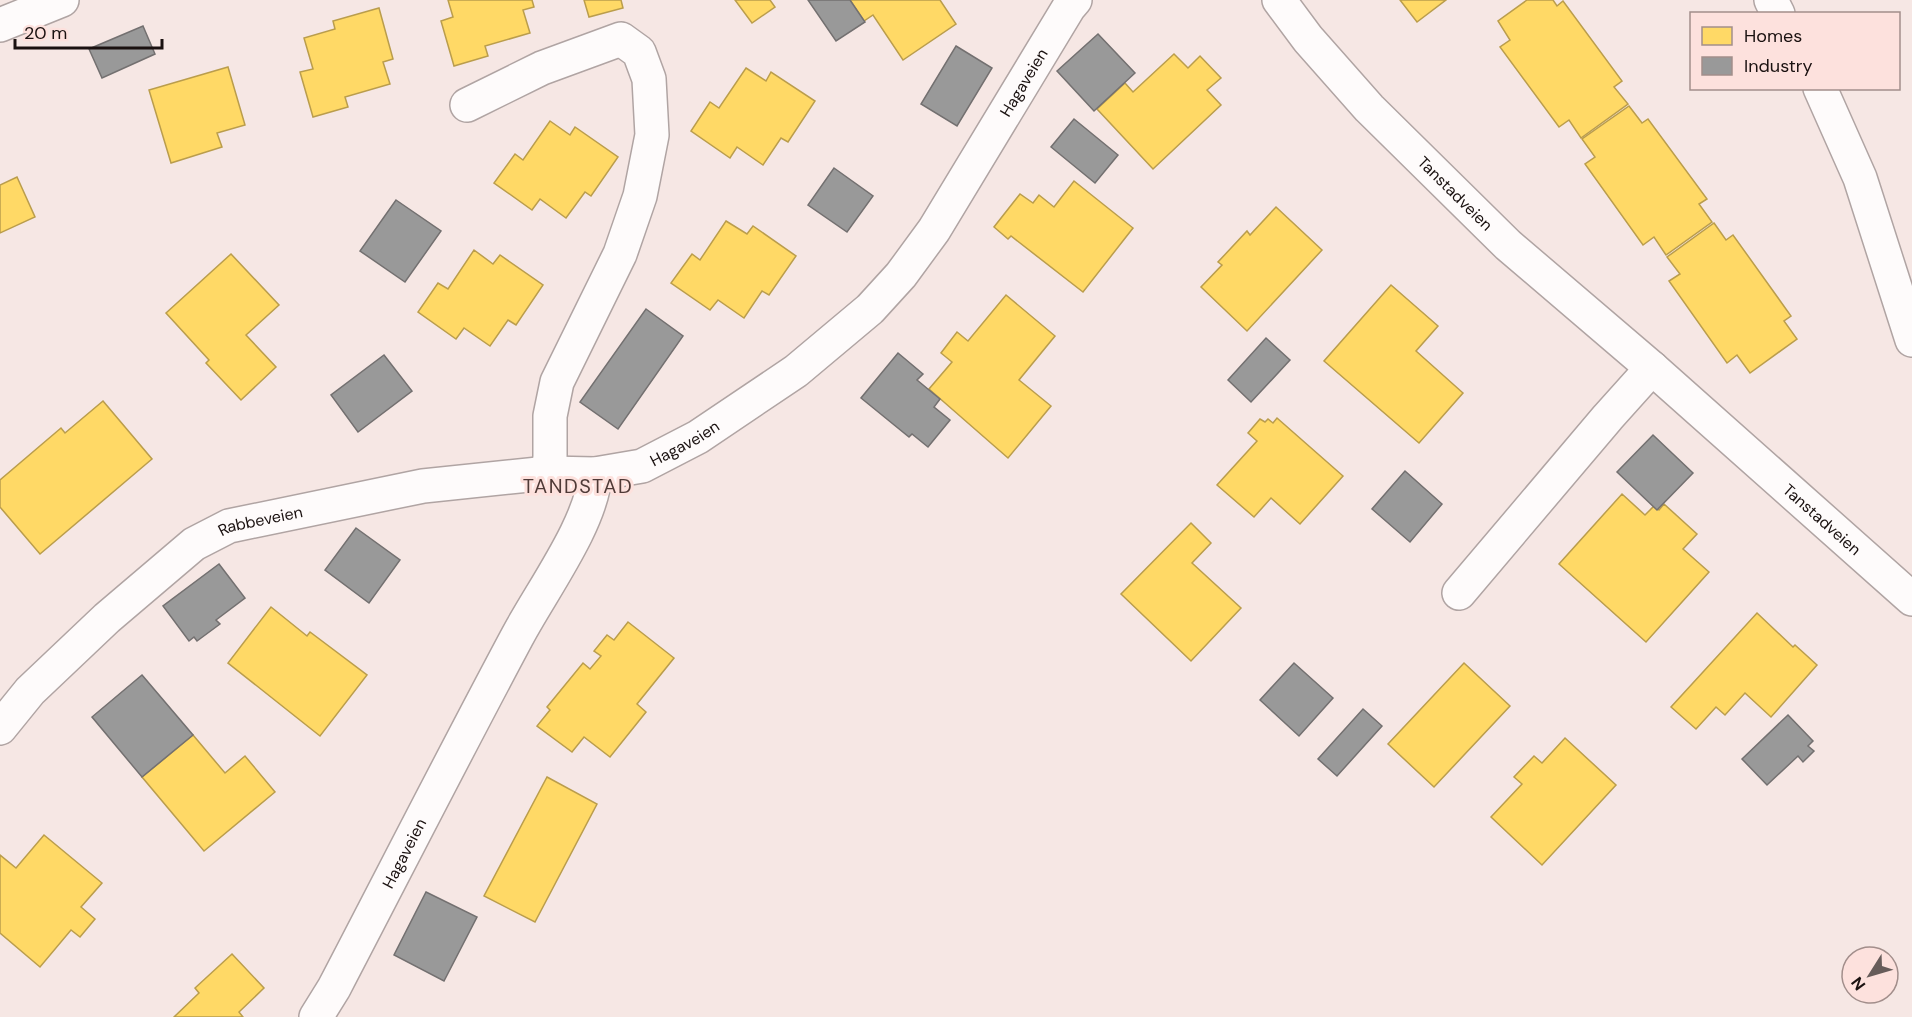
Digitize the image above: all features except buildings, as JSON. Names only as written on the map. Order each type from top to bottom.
[{"type":"street","points":[[0,26],[62,0]]},
{"type":"street","name":"Hagaveien","points":[[316,1017],[334,988],[518,635],[582,523],[595,484],[595,474],[642,466],[698,437],[796,371],[870,309],[900,275],[934,230],[1075,0]]},
{"type":"street","name":"Tanstadveien","points":[[1279,0],[1308,39],[1377,116],[1508,245],[1652,368],[1912,599]]},
{"type":"street","points":[[467,105],[542,68],[621,39],[639,52],[649,79],[652,135],[640,196],[620,254],[557,382],[550,416],[548,473]]},
{"type":"street","points":[[1821,90],[1860,178],[1912,340]]},
{"type":"street","points":[[1459,593],[1652,368]]},
{"type":"street","name":"Rabbeveien","points":[[0,728],[30,691],[107,618],[194,544],[229,526],[423,486],[548,473],[595,474]]},
{"type":"district","name":"TANDSTAD","points":[[578,486]]}]
